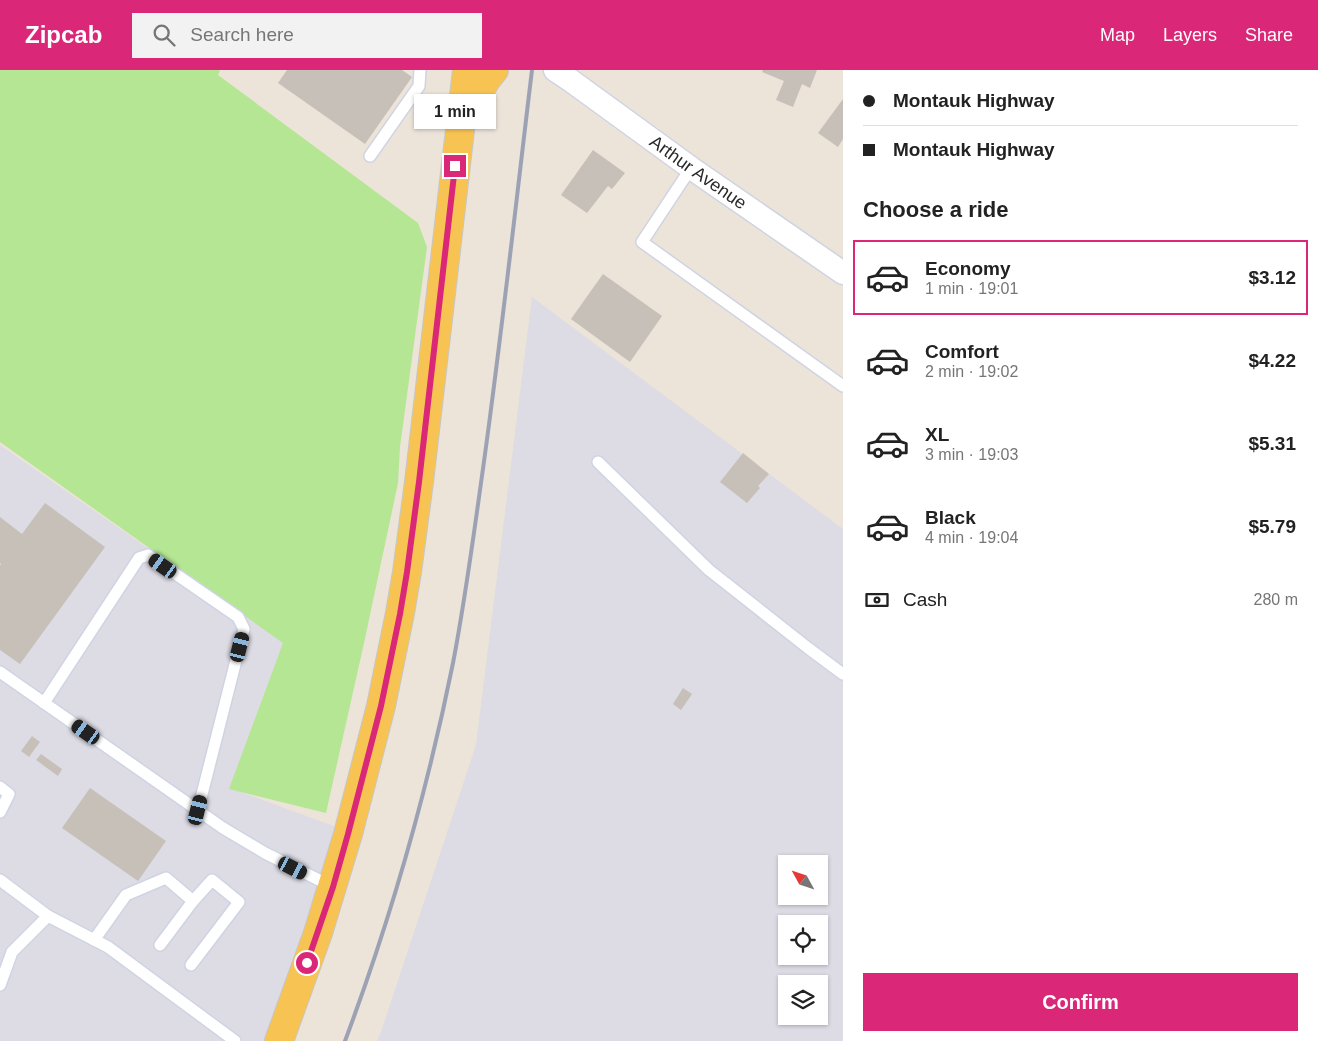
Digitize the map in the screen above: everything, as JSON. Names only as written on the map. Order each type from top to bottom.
[{"type":"main road","points":[[279,1041],[318,933],[348,834],[381,706],[406,580],[467,70]]},
{"type":"main road","points":[[460,129],[482,87],[494,70]]},
{"type":"street","name":"Arthur Avenue","points":[[555,70],[691,168],[843,273]]},
{"type":"lane","points":[[370,156],[419,86],[420,70]]},
{"type":"lane","points":[[691,168],[642,242],[843,386]]},
{"type":"lane","points":[[598,462],[709,570],[843,674]]},
{"type":"lane","points":[[44,703],[138,558],[148,555],[238,617],[244,629],[198,810]]},
{"type":"lane","points":[[0,672],[223,828],[265,854],[333,887]]},
{"type":"lane","points":[[0,787],[9,794],[0,812]]},
{"type":"lane","points":[[94,940],[126,895],[166,878],[194,901]]},
{"type":"lane","points":[[0,880],[48,916],[108,947],[235,1041]]},
{"type":"lane","points":[[160,945],[212,880],[239,902],[191,965]]},
{"type":"lane","points":[[0,985],[12,952],[48,916]]},
{"type":"shaded area","points":[[532,297],[843,529],[843,1041],[377,1041],[476,745]]},
{"type":"shaded area","points":[[0,445],[284,643],[230,788],[350,832],[279,1041],[0,1041]]},
{"type":"green space","points":[[0,70],[220,70],[218,75],[418,223],[427,247],[400,447],[398,483],[326,813],[229,789],[283,643],[0,442]]},
{"type":"building","points":[[287,70],[402,70],[412,77],[365,144],[278,83]]},
{"type":"building","points":[[763,70],[817,70],[810,88],[802,84],[793,107],[776,100],[784,81],[762,72]]},
{"type":"building","points":[[843,99],[843,139],[838,147],[818,133]]},
{"type":"building","points":[[593,150],[625,173],[612,189],[608,186],[587,213],[561,195]]},
{"type":"building","points":[[603,274],[662,316],[630,362],[571,319]]},
{"type":"building","points":[[743,453],[769,474],[758,486],[760,488],[747,503],[720,482]]},
{"type":"building","points":[[45,503],[105,547],[20,664],[0,650],[0,517],[22,534]]},
{"type":"building","points":[[683,688],[692,694],[681,710],[673,704]]},
{"type":"building","points":[[32,736],[40,742],[29,757],[21,751]]},
{"type":"building","points":[[41,754],[62,769],[58,776],[36,760]]},
{"type":"building","points":[[90,788],[166,841],[138,881],[62,828]]},
{"type":"railway","points":[[345,1041],[378,948],[407,854],[432,759],[453,663],[468,577],[501,333],[532,70]]},
{"type":"route","points":[[307,963],[333,887],[348,834],[381,706],[400,614],[419,482],[455,166]]}]
